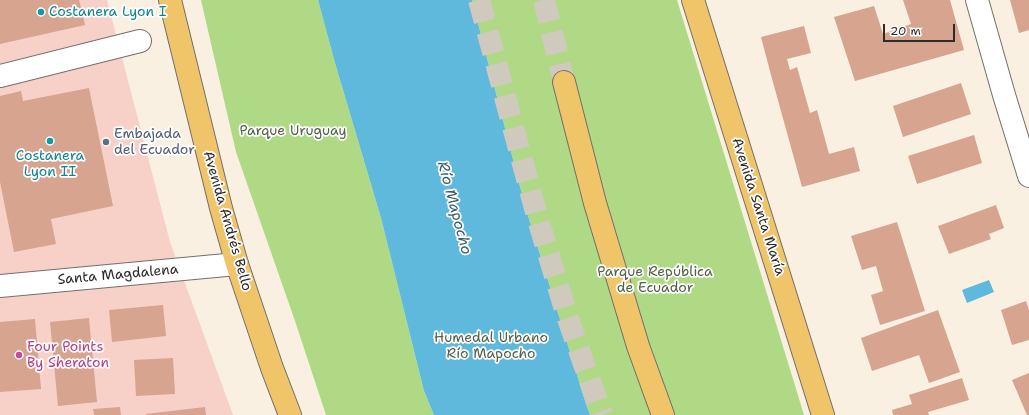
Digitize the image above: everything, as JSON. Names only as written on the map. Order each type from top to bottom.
[{"type":"main road","name":"Avenida Andrés Bello","points":[[170,0],[221,208],[237,264],[272,368],[290,415]]},
{"type":"main road","name":"Avenida Santa María","points":[[693,0],[823,415]]},
{"type":"main road","points":[[564,82],[595,203],[638,346],[663,415]]},
{"type":"street","points":[[977,0],[1029,176]]},
{"type":"street","points":[[0,76],[140,41]]},
{"type":"street","name":"Santa Magdalena","points":[[0,286],[237,264]]},
{"type":"shaded area","points":[[0,0],[107,0],[170,242],[233,415],[0,415]]},
{"type":"green space","name":"Parque Uruguay","points":[[201,0],[318,0],[381,218],[424,391],[434,415],[326,415],[236,152]]},
{"type":"green space","name":"Parque República de Ecuador","points":[[472,0],[677,0],[804,415],[590,415],[525,206]]},
{"type":"water","name":"Humedal Urbano Río Mapocho","points":[[318,0],[472,0],[525,206],[590,415],[434,415],[424,391],[381,218]]},
{"type":"water","points":[[989,280],[994,292],[967,303],[962,290]]},
{"type":"building","name":"Costanera Lyon I","points":[[0,0],[79,0],[85,25],[0,44]]},
{"type":"building","points":[[903,0],[950,0],[964,50],[855,81],[834,17],[874,6],[883,34],[911,24]]},
{"type":"building","points":[[1010,0],[1029,0],[1029,30],[1019,33]]},
{"type":"building","points":[[804,26],[811,53],[787,59],[790,70],[797,67],[810,113],[817,110],[829,154],[854,147],[860,171],[802,187],[761,37]]},
{"type":"building","points":[[961,83],[971,114],[903,137],[893,106]]},
{"type":"building","name":"Costanera Lyon II","points":[[89,88],[113,206],[51,219],[56,244],[14,252],[0,182],[0,96],[21,91],[23,101]]},
{"type":"building","points":[[974,135],[982,163],[917,184],[908,156]]},
{"type":"building","points":[[996,205],[1004,228],[989,234],[991,239],[949,254],[938,226]]},
{"type":"building","points":[[897,222],[925,311],[880,325],[871,295],[883,291],[876,266],[862,270],[851,236]]},
{"type":"building","points":[[1026,301],[1029,310],[1029,340],[1012,345],[1001,310]]},
{"type":"building","points":[[163,305],[166,336],[112,342],[109,310]]},
{"type":"building","points":[[938,310],[960,372],[929,383],[919,355],[872,371],[861,338]]},
{"type":"building","points":[[89,318],[97,402],[58,406],[50,322]]},
{"type":"building","name":"Four Points By Sheraton","points":[[35,319],[41,389],[0,392],[0,322]]},
{"type":"building","points":[[173,358],[175,394],[136,396],[134,360]]},
{"type":"building","points":[[1029,373],[1029,415],[1027,415],[1012,380]]},
{"type":"building","points":[[962,378],[969,400],[928,412],[929,415],[893,415],[892,410],[912,404],[909,395]]},
{"type":"building","points":[[120,407],[121,415],[94,415],[93,409]]},
{"type":"building","points":[[205,407],[206,415],[146,415],[146,414]]},
{"type":"tunnel","points":[[479,0],[537,216],[567,316],[602,415]]},
{"type":"tunnel","points":[[544,0],[564,82]]},
{"type":"place","name":"Costanera Lyon I","points":[[41,12]]},
{"type":"place","name":"Costanera Lyon II","points":[[50,141]]},
{"type":"place","name":"Embajada del Ecuador","points":[[106,142]]},
{"type":"place","name":"Four Points By Sheraton","points":[[19,355]]},
{"type":"water label","name":"Río Mapocho","points":[[454,208]]}]
